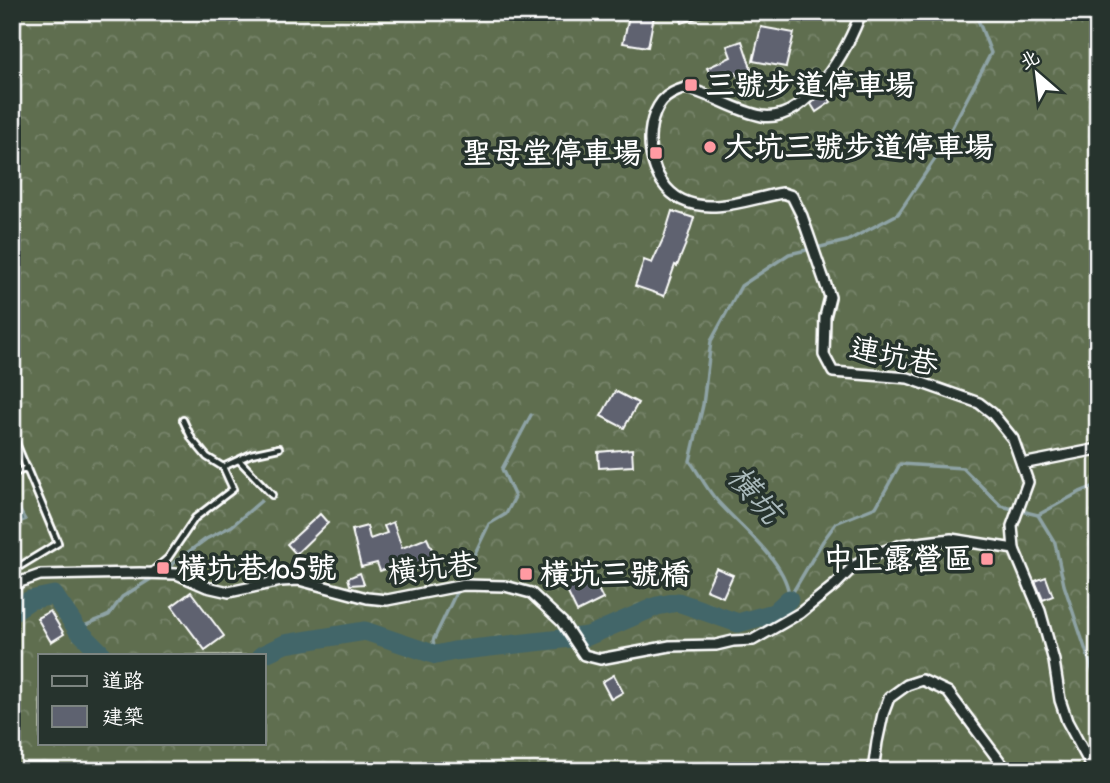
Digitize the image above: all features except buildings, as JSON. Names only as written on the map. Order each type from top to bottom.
[{"type":"street","name":"連坑巷","points":[[861,12],[847,46],[824,83],[779,115],[759,115],[698,90],[685,88],[671,93],[661,102],[654,118],[650,146],[653,166],[670,190],[682,200],[704,205],[720,205],[782,193],[792,196],[802,216],[830,298],[825,317],[824,355],[833,372],[908,378],[979,403],[992,413],[1013,439],[1028,482],[1012,526],[1014,548],[1040,611],[1067,721],[1094,771]]},
{"type":"street","points":[[1022,464],[1098,449]]},
{"type":"street","name":"橫坑巷","points":[[12,587],[40,576],[149,573],[177,574],[207,587],[229,592],[299,580],[367,598],[387,600],[464,585],[505,586],[531,593],[562,622],[584,655],[600,659],[670,646],[716,645],[733,640],[753,640],[800,613],[854,566],[901,545],[951,540],[1014,548]]},
{"type":"street","points":[[873,771],[881,723],[890,698],[907,685],[922,680],[948,692],[1007,771]]},
{"type":"lane","points":[[149,573],[168,558],[195,518],[233,489],[223,467],[207,457],[192,439],[183,420]]},
{"type":"lane","points":[[12,571],[58,543],[16,443]]},
{"type":"lane","points":[[223,467],[251,454],[279,448]]},
{"type":"lane","points":[[239,460],[252,477],[272,495]]},
{"type":"lane","points":[[12,474],[27,468]]},
{"type":"green space","points":[[12,12],[1098,12],[1098,771],[12,771]]},
{"type":"water","points":[[14,499],[26,520],[13,525],[12,501]]},
{"type":"waterway","name":"橫坑","points":[[789,599],[787,585],[771,558],[714,497],[690,461],[703,405],[711,341],[741,286],[789,254],[847,241],[898,214],[937,156],[991,53],[975,12]]},
{"type":"waterway","points":[[436,655],[433,641],[489,524],[506,514],[515,497],[502,469],[531,415]]},
{"type":"waterway","points":[[790,597],[836,523],[876,507],[900,464],[963,468],[1001,506],[1038,515],[1098,485]]},
{"type":"waterway","points":[[163,571],[206,539],[232,526],[261,501]]},
{"type":"waterway","points":[[1038,515],[1055,543],[1064,585],[1098,687]]},
{"type":"waterway","points":[[77,629],[109,615],[122,597],[154,577]]},
{"type":"waterway","name":"橫坑","points":[[12,612],[30,600],[54,595],[77,629],[102,654]]},
{"type":"waterway","name":"橫坑","points":[[264,654],[285,644],[365,631],[436,655],[588,636],[657,606],[678,602],[738,623],[774,613],[789,599]]},
{"type":"place","name":"三號步道停車場","points":[[691,85]]},
{"type":"place","name":"大坑三號步道停車場","points":[[710,147]]},
{"type":"place","name":"聖母堂停車場","points":[[656,153]]},
{"type":"place","name":"中正露營區","points":[[987,559]]},
{"type":"place","name":"橫坑巷105號","points":[[163,568]]},
{"type":"place","name":"橫坑三號橋","points":[[526,574]]}]
